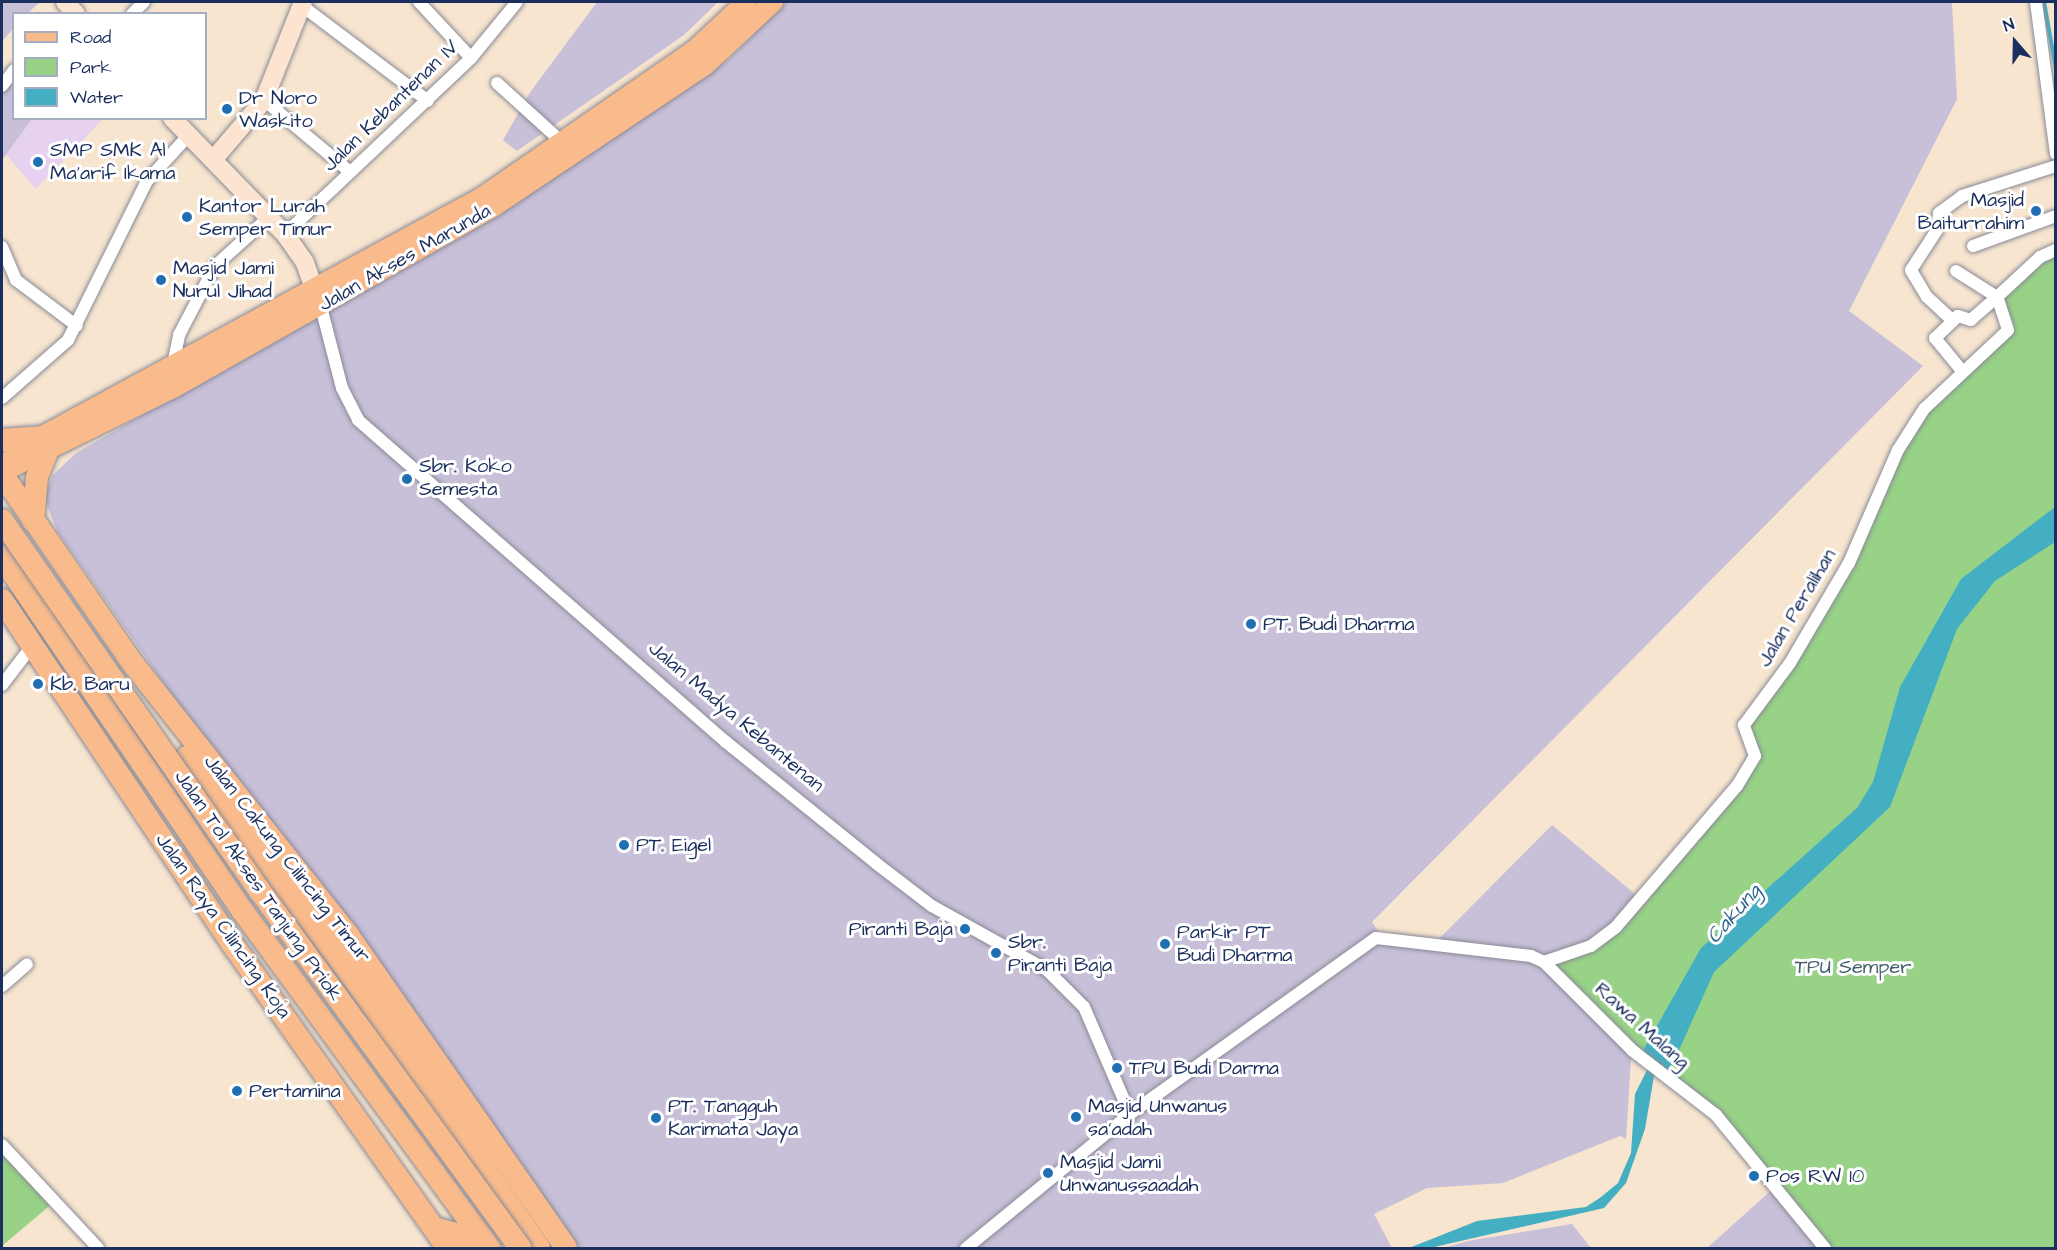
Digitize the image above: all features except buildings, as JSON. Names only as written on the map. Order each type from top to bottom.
[{"type":"highway","points":[[2,440],[44,445],[35,487],[36,525],[20,529],[2,542]]},
{"type":"highway","name":"Jalan Cakung Cilincing Timur","points":[[4,471],[36,525],[134,664],[348,935],[566,1248]]},
{"type":"highway","name":"Jalan Tol Akses Tanjung Priok","points":[[2,519],[267,901],[520,1248]]},
{"type":"highway","name":"Jalan Tol Akses Tanjung Priok","points":[[2,557],[242,910],[489,1248]]},
{"type":"highway","name":"Jalan Raya Cilincing Koja","points":[[2,600],[236,949],[448,1248]]},
{"type":"highway","points":[[134,664],[146,693],[415,1064],[539,1248]]},
{"type":"highway","points":[[436,1228],[452,1233],[467,1248]]},
{"type":"main road","name":"Jalan Akses Marunda","points":[[4,471],[173,364],[481,198],[696,50],[746,2]]},
{"type":"main road","name":"Jalan Akses Marunda","points":[[44,445],[321,307],[578,155],[705,66],[773,2]]},
{"type":"street","points":[[419,2],[471,58]]},
{"type":"street","name":"Jalan Kebantenan IV","points":[[285,234],[471,58],[517,2]]},
{"type":"street","points":[[2036,2],[2053,111],[2055,154]]},
{"type":"street","points":[[213,160],[264,100],[302,3],[428,101]]},
{"type":"street","points":[[2,86],[12,73]]},
{"type":"street","points":[[497,83],[563,143]]},
{"type":"street","points":[[264,100],[350,172]]},
{"type":"street","name":"Jalan Madya Kebantenan","points":[[174,120],[285,234],[316,287],[342,388],[358,420],[726,742],[877,864],[932,906],[1047,970],[1071,990],[1084,1007],[1130,1114]]},
{"type":"street","points":[[2,398],[77,326],[147,181],[188,136]]},
{"type":"street","points":[[1953,321],[1927,297],[1911,270],[1929,247],[1939,213],[1962,196],[2055,166]]},
{"type":"street","points":[[1973,246],[2055,216]]},
{"type":"street","points":[[173,364],[179,335],[215,266],[269,217]]},
{"type":"street","points":[[2,247],[16,280],[77,326]]},
{"type":"street","points":[[1962,371],[1935,339],[1958,316],[1971,320],[2055,250]]},
{"type":"street","points":[[1956,271],[1997,297]]},
{"type":"street","name":"Jalan Peralihan","points":[[1544,962],[1591,946],[1616,927],[1737,786],[1755,756],[1744,725],[1790,663],[1849,563],[1898,450],[1924,409],[2008,330],[1997,297]]},
{"type":"street","points":[[2,685],[32,646]]},
{"type":"street","points":[[966,1248],[1130,1114],[1376,938],[1544,962]]},
{"type":"street","name":"Rawa Malang","points":[[1544,962],[1638,1054],[1716,1115],[1825,1248]]},
{"type":"street","points":[[2,986],[27,964]]},
{"type":"street","points":[[3,1146],[98,1248]]},
{"type":"shaded area","points":[[2,2],[40,2],[29,12],[12,12],[12,30],[2,41]]},
{"type":"shaded area","points":[[597,2],[718,2],[684,35],[517,151],[503,140],[531,91]]},
{"type":"shaded area","points":[[786,2],[1952,2],[1957,99],[1849,311],[1923,366],[1372,922],[1383,939],[1431,947],[1552,825],[1641,899],[1626,1139],[1620,1136],[1503,1183],[1427,1188],[1374,1214],[1392,1248],[559,1248],[57,531],[44,497],[53,475],[76,453],[537,189],[728,60]]},
{"type":"shaded area","points":[[12,65],[12,120],[31,120],[2,160],[2,79]]},
{"type":"shaded area","name":"SMP SMK Al Ma'arif Ikama","points":[[26,120],[102,120],[36,189],[2,150]]},
{"type":"shaded area","points":[[1776,1186],[1825,1248],[1707,1248]]},
{"type":"shaded area","points":[[1572,1224],[1591,1248],[1443,1248],[1468,1241]]},
{"type":"green space","name":"TPU Semper","points":[[2040,257],[2055,257],[2055,1248],[1825,1248],[1716,1115],[1652,1065],[1544,962],[1616,927],[1755,756],[1744,725],[1790,663],[1924,409],[2008,330],[1997,297]]},
{"type":"green space","points":[[2,1146],[54,1202],[2,1246]]},
{"type":"water","points":[[2055,507],[2055,542],[1995,581],[1957,629],[1890,807],[1714,972],[1667,1077],[1640,1056],[1701,948],[1857,808],[1873,782],[1900,687],[1961,579]]},
{"type":"water","points":[[1649,1066],[1660,1073],[1654,1076],[1645,1129],[1626,1183],[1604,1208],[1430,1248],[1409,1248],[1477,1221],[1586,1207],[1601,1197],[1618,1183],[1631,1153],[1635,1094]]},
{"type":"waterway","name":"Cakung","points":[[2044,2],[2056,69]]},
{"type":"place","name":"Dr Noro Waskito","points":[[227,109]]},
{"type":"place","name":"SMP SMK Al Ma'arif Ikama","points":[[38,162]]},
{"type":"place","name":"Masjid Baiturrahim","points":[[2036,211]]},
{"type":"place","name":"Kantor Lurah Semper Timur","points":[[187,217]]},
{"type":"place","name":"Masjid Jami Nurul Jihad","points":[[161,280]]},
{"type":"place","name":"Sbr. Koko Semesta","points":[[407,479]]},
{"type":"place","name":"PT. Budi Dharma","points":[[1251,624]]},
{"type":"place","name":"Kb. Baru","points":[[38,684]]},
{"type":"place","name":"PT. Eigel","points":[[624,845]]},
{"type":"place","name":"Piranti Baja","points":[[965,929]]},
{"type":"place","name":"Parkir PT Budi Dharma","points":[[1165,944]]},
{"type":"place","name":"Sbr. Piranti Baja","points":[[996,953]]},
{"type":"place","name":"TPU Budi Darma","points":[[1117,1068]]},
{"type":"place","name":"Pertamina","points":[[237,1091]]},
{"type":"place","name":"Masjid Unwanus sa'adah","points":[[1076,1117]]},
{"type":"place","name":"PT. Tangguh Karimata Jaya","points":[[656,1118]]},
{"type":"place","name":"Masjid Jami Unwanussaadah","points":[[1048,1173]]},
{"type":"place","name":"Pos RW 10","points":[[1754,1176]]}]
